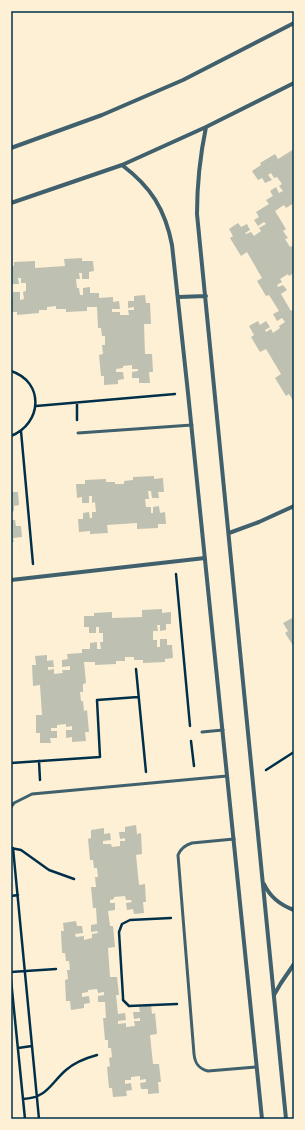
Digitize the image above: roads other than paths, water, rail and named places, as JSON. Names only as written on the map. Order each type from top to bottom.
[{"type":"street","points":[[11,148],[102,115],[184,80],[294,23]]},
{"type":"street","points":[[11,203],[122,164],[206,128],[294,83]]},
{"type":"street","points":[[206,128],[200,156],[197,185],[197,214],[286,1119]]},
{"type":"street","points":[[122,164],[135,174],[156,199],[163,213],[172,245],[192,426],[262,1119]]},
{"type":"street","points":[[178,297],[206,296]]},
{"type":"street","points":[[229,533],[260,522],[294,506]]},
{"type":"street","points":[[11,580],[205,558]]},
{"type":"street","points":[[262,880],[267,891],[275,900],[285,907],[294,910]]},
{"type":"street","points":[[274,996],[294,964]]},
{"type":"lane","points":[[78,433],[192,426]]},
{"type":"lane","points":[[202,732],[222,730]]},
{"type":"lane","points":[[11,807],[14,803],[32,794],[227,776]]},
{"type":"lane","points":[[234,840],[192,843],[181,849],[178,855],[194,1061],[203,1070],[208,1071],[256,1067]]}]
